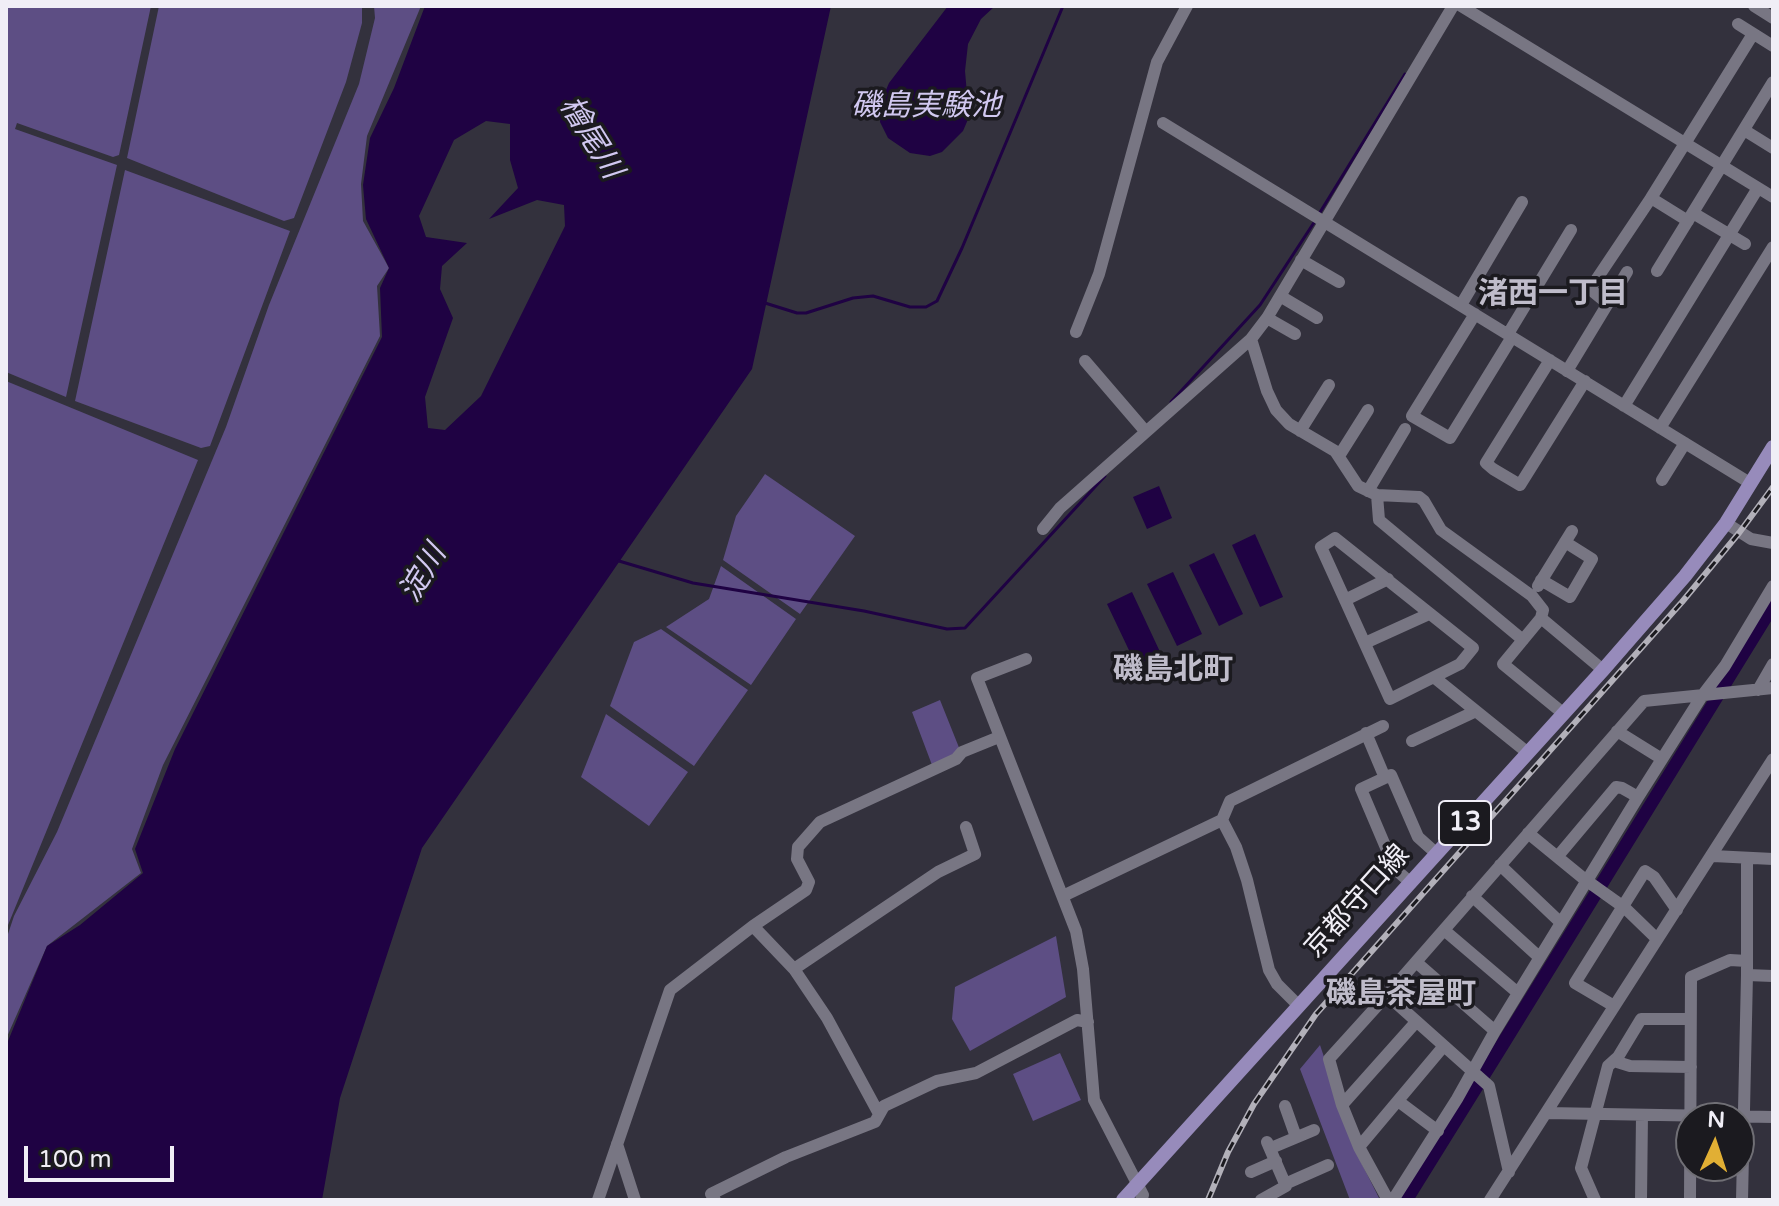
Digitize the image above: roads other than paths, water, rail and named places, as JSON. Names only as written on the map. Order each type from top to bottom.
[{"type":"main road","name":"京都守口線","points":[[1123,1200],[1564,714],[1685,576],[1726,523],[1773,447]]},
{"type":"street","points":[[1076,332],[1099,274],[1157,62],[1187,6]]},
{"type":"street","points":[[1043,529],[1060,508],[1251,339],[1301,260],[1318,218],[1453,6]]},
{"type":"street","points":[[1461,6],[1773,197]]},
{"type":"street","points":[[1757,7],[1773,18]]},
{"type":"street","points":[[1738,24],[1773,46]]},
{"type":"street","points":[[1607,303],[1590,289],[1753,34]]},
{"type":"street","points":[[1657,271],[1744,130],[1769,96],[1773,82]]},
{"type":"street","points":[[1163,123],[1750,483]]},
{"type":"street","points":[[1744,130],[1773,148]]},
{"type":"street","points":[[1624,406],[1758,188]]},
{"type":"street","points":[[1651,198],[1745,244]]},
{"type":"street","points":[[1461,305],[1522,202]]},
{"type":"street","points":[[1475,314],[1412,416],[1450,438],[1571,230]]},
{"type":"street","points":[[1660,428],[1773,247]]},
{"type":"street","points":[[1301,260],[1339,282]]},
{"type":"street","points":[[1567,371],[1627,272]]},
{"type":"street","points":[[1280,296],[1317,318]]},
{"type":"street","points":[[1267,318],[1295,334]]},
{"type":"street","points":[[1251,339],[1276,410],[1300,431],[1335,451],[1358,486],[1373,493],[1419,497],[1441,530],[1532,596],[1543,610],[1541,618],[1503,664],[1564,714]]},
{"type":"street","points":[[1550,360],[1486,463],[1493,469],[1520,485],[1585,381]]},
{"type":"street","points":[[1085,361],[1146,432]]},
{"type":"street","points":[[1300,431],[1329,385]]},
{"type":"street","points":[[1339,456],[1368,410]]},
{"type":"street","points":[[1405,429],[1373,493],[1379,520],[1523,640]]},
{"type":"street","points":[[1662,480],[1685,443]]},
{"type":"street","points":[[1726,523],[1751,539],[1773,543]]},
{"type":"street","points":[[1532,596],[1541,580],[1569,537],[1592,559],[1570,597],[1541,580]]},
{"type":"street","points":[[1335,538],[1473,648],[1460,664],[1390,699],[1345,600],[1321,547],[1335,538]]},
{"type":"street","points":[[1345,600],[1388,579]]},
{"type":"street","points":[[1773,586],[1725,666],[1705,695],[1662,759],[1638,797],[1589,882],[1539,957],[1438,1131],[1390,1200],[1359,1147],[1342,1105],[1329,1059],[1644,701],[1705,695],[1729,694],[1773,688]]},
{"type":"street","points":[[1365,643],[1429,614]]},
{"type":"street","points":[[1541,618],[1603,670]]},
{"type":"street","points":[[1026,659],[977,678],[1076,931],[1094,1100],[1143,1195],[1141,1200]]},
{"type":"street","points":[[1758,690],[1773,664]]},
{"type":"street","points":[[1435,678],[1528,753]]},
{"type":"street","points":[[1412,741],[1474,712]]},
{"type":"street","points":[[1063,896],[1222,820],[1230,801],[1383,726]]},
{"type":"street","points":[[1617,731],[1662,759]]},
{"type":"street","points":[[1366,733],[1385,778]]},
{"type":"street","points":[[598,1200],[670,990],[806,890],[809,882],[797,859],[798,847],[820,822],[999,737]]},
{"type":"street","points":[[1490,1200],[1773,759]]},
{"type":"street","points":[[1411,883],[1395,869],[1361,789],[1391,775],[1418,837],[1437,854]]},
{"type":"street","points":[[1558,856],[1616,787],[1638,797]]},
{"type":"street","points":[[1222,820],[1236,847],[1247,880],[1269,970],[1277,984],[1299,1006]]},
{"type":"street","points":[[794,969],[938,872],[975,854],[966,827]]},
{"type":"street","points":[[1528,833],[1622,906],[1657,939]]},
{"type":"street","points":[[1713,856],[1773,859]]},
{"type":"street","points":[[1744,1102],[1747,858]]},
{"type":"street","points":[[1500,865],[1561,923]]},
{"type":"street","points":[[1614,1006],[1575,983],[1592,965],[1622,906],[1645,871],[1654,877],[1677,910]]},
{"type":"street","points":[[1472,896],[1539,957]]},
{"type":"street","points":[[753,926],[794,969],[827,1018],[879,1114]]},
{"type":"street","points":[[1444,930],[1518,993]]},
{"type":"street","points":[[1690,1102],[1691,977],[1730,960],[1747,961]]},
{"type":"street","points":[[1416,962],[1495,1031]]},
{"type":"street","points":[[1747,975],[1773,976]]},
{"type":"street","points":[[1387,995],[1489,1086],[1509,1172]]},
{"type":"street","points":[[1595,1200],[1581,1168],[1608,1066],[1641,1019],[1690,1019]]},
{"type":"street","points":[[715,1200],[711,1194],[786,1157],[875,1122],[884,1106],[937,1081],[976,1073],[1077,1020],[1088,1022]]},
{"type":"street","points":[[1342,1105],[1416,1022]]},
{"type":"street","points":[[1359,1147],[1443,1047]]},
{"type":"street","points":[[1614,1061],[1630,1066],[1691,1067]]},
{"type":"street","points":[[1398,1101],[1438,1131]]},
{"type":"street","points":[[1285,1106],[1296,1137]]},
{"type":"street","points":[[1547,1113],[1675,1116]]},
{"type":"street","points":[[1641,1200],[1642,1115]]},
{"type":"street","points":[[1285,1184],[1269,1145],[1314,1130]]},
{"type":"street","points":[[617,1144],[635,1200]]},
{"type":"street","points":[[1251,1172],[1276,1161]]},
{"type":"street","points":[[1261,1200],[1285,1184],[1328,1165]]},
{"type":"water","points":[[425,6],[831,6],[752,369],[422,848],[340,1098],[322,1200],[6,1200],[6,1046],[47,946],[80,925],[143,873],[135,849],[175,749],[382,337],[380,288],[389,268],[366,219],[363,185],[370,138],[394,88]],"holes":[[[486,121],[510,124],[510,160],[518,188],[489,219],[537,200],[564,205],[565,226],[481,396],[445,430],[428,428],[425,397],[453,318],[440,289],[442,266],[467,243],[426,237],[419,216],[454,140]]]},
{"type":"water","name":"磯島実験池","points":[[948,6],[995,6],[981,19],[968,44],[965,71],[969,117],[963,131],[942,152],[930,156],[910,153],[888,138],[880,122],[883,97],[889,83]]},
{"type":"water","points":[[1159,486],[1172,518],[1147,529],[1133,497]]},
{"type":"water","points":[[1255,534],[1283,597],[1260,607],[1232,545]]},
{"type":"water","points":[[1214,553],[1243,614],[1219,626],[1189,565]]},
{"type":"water","points":[[1173,572],[1202,634],[1177,646],[1147,584]]},
{"type":"water","points":[[1132,592],[1161,654],[1136,665],[1107,604]]},
{"type":"water","points":[[1773,595],[1773,618],[1509,1047],[1414,1200],[1398,1200]]},
{"type":"waterway","points":[[765,303],[806,313],[853,298],[873,296],[910,307],[926,307],[937,301],[1063,6]]},
{"type":"waterway","points":[[1319,214],[1405,74]]},
{"type":"waterway","points":[[1171,402],[1260,305],[1315,221]]},
{"type":"waterway","points":[[619,561],[693,583],[864,611],[947,629],[965,628],[1105,476]]},
{"type":"railway","points":[[1208,1200],[1228,1152],[1254,1104],[1316,1014],[1682,602],[1773,487]]},
{"type":"district","name":"渚西一丁目","points":[[1553,295]]},
{"type":"district","name":"磯島北町","points":[[1173,671]]},
{"type":"district","name":"磯島茶屋町","points":[[1401,995]]},
{"type":"water label","name":"檜尾川","points":[[590,138]]},
{"type":"water label","name":"淀川","points":[[424,574]]}]
